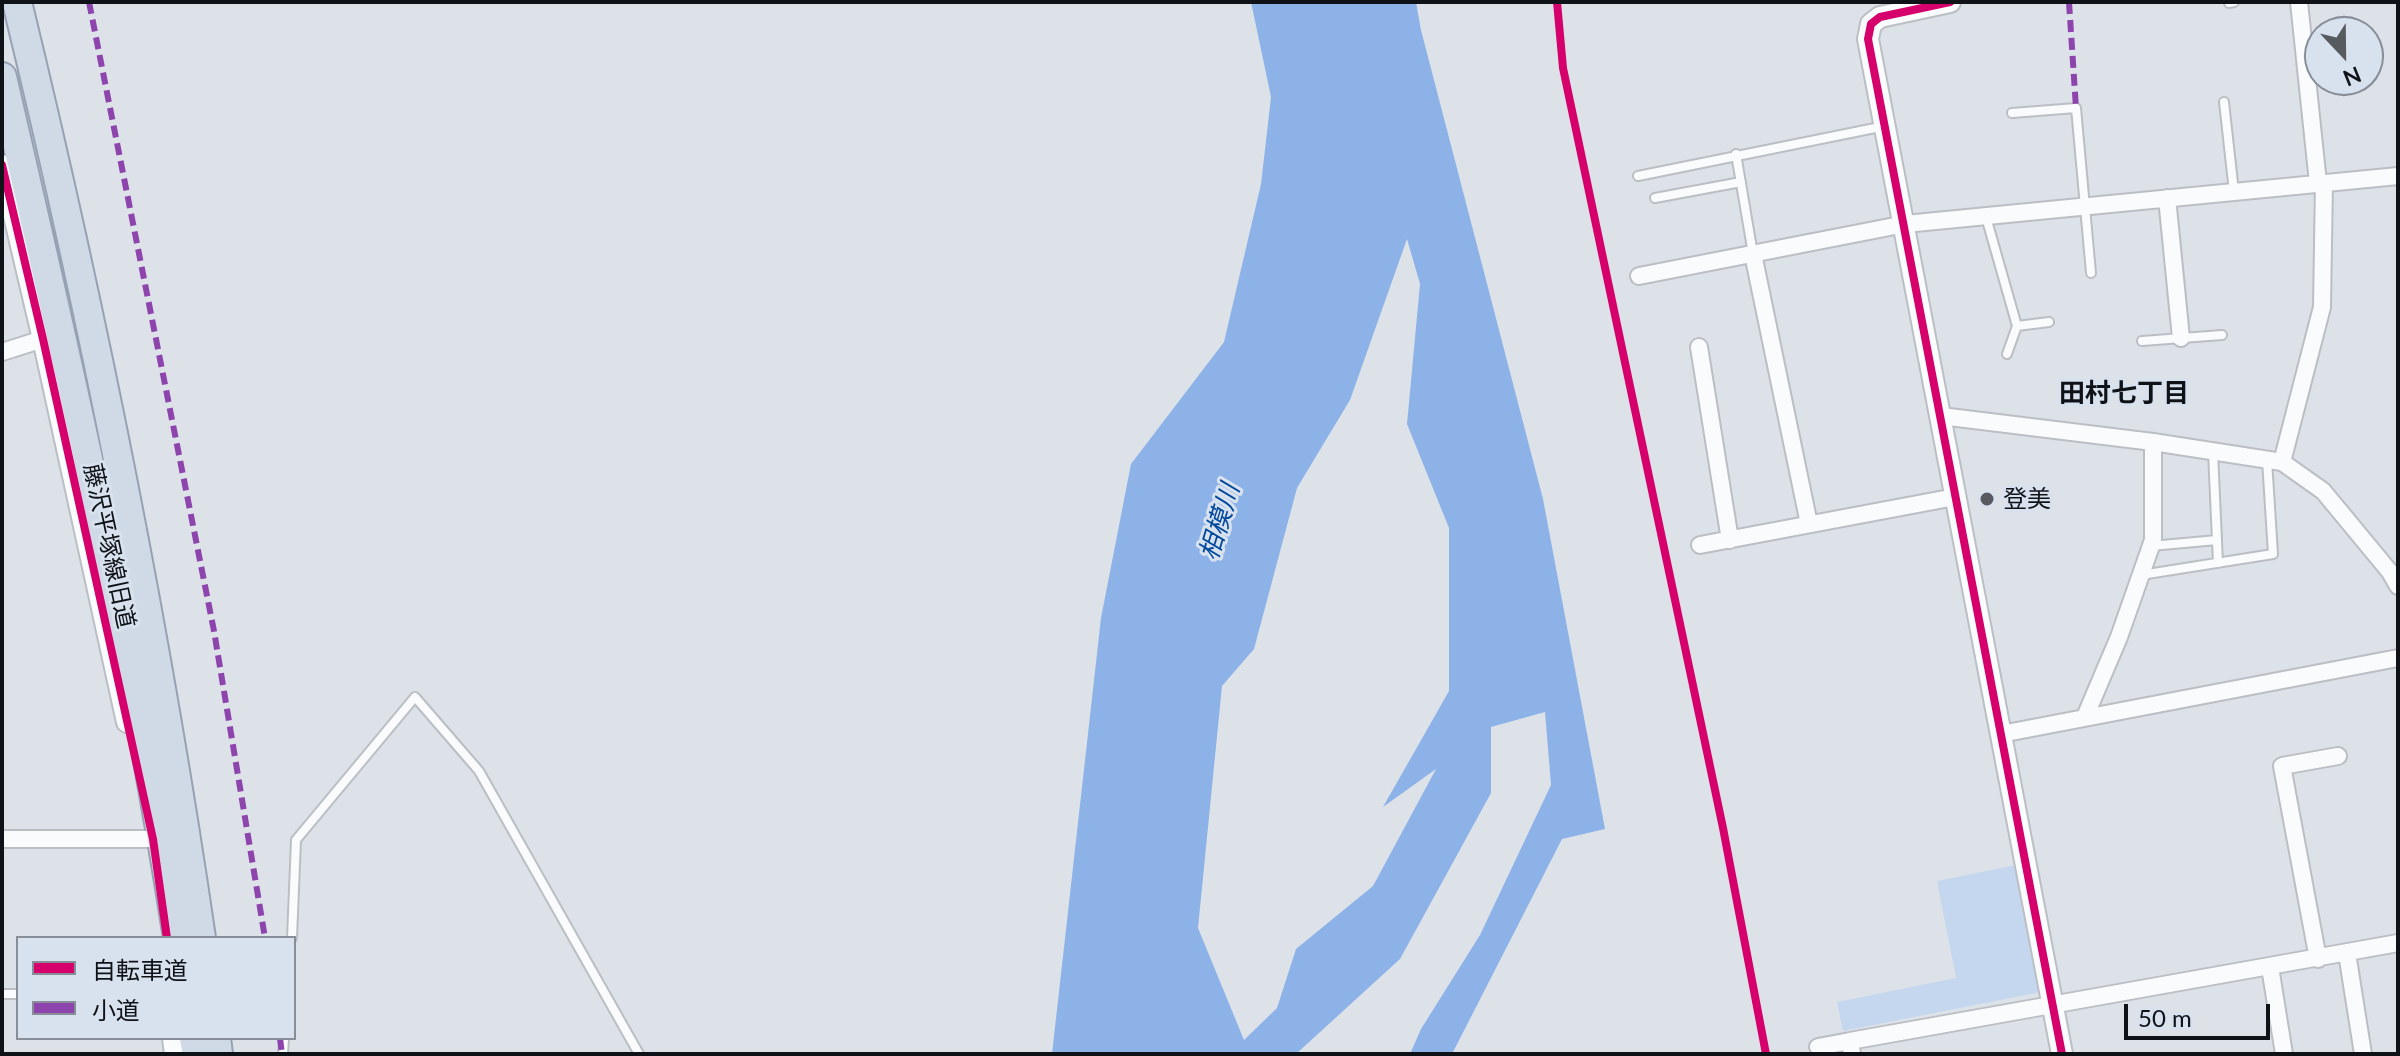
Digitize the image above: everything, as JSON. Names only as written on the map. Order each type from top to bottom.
[{"type":"highway","points":[[17,2],[89,318],[143,583],[201,936]]},
{"type":"highway","points":[[2,77],[116,587],[161,825],[178,936]]},
{"type":"street","points":[[1950,2],[1880,17],[1871,24],[1868,39],[2062,1054]]},
{"type":"street","points":[[2274,460],[2322,307],[2321,183],[2299,2]]},
{"type":"street","name":"藤沢平塚線旧道","points":[[2,165],[153,839],[167,936]]},
{"type":"street","points":[[1639,276],[1905,224],[2398,176]]},
{"type":"street","points":[[2167,198],[2181,338]]},
{"type":"street","points":[[1753,254],[1809,524]]},
{"type":"street","points":[[2,352],[43,339]]},
{"type":"street","points":[[1699,347],[1730,540]]},
{"type":"street","points":[[1941,416],[2274,460],[2323,491],[2398,586]]},
{"type":"street","points":[[2085,717],[2153,540],[2153,442]]},
{"type":"street","points":[[1700,545],[1955,497]]},
{"type":"street","points":[[2001,734],[2398,658]]},
{"type":"street","points":[[2318,959],[2282,766],[2338,756]]},
{"type":"street","points":[[2,839],[153,839]]},
{"type":"street","points":[[1818,1047],[1851,1048],[2052,1004],[2398,943]]},
{"type":"street","points":[[2347,953],[2363,1054]]},
{"type":"street","points":[[2270,967],[2284,1054]]},
{"type":"lane","points":[[2224,102],[2234,192]]},
{"type":"lane","points":[[2012,113],[2076,108],[2091,273]]},
{"type":"lane","points":[[1638,176],[1886,126]]},
{"type":"lane","points":[[1736,154],[1753,254]]},
{"type":"lane","points":[[1655,198],[1741,182]]},
{"type":"lane","points":[[1985,216],[2017,326],[2007,354]]},
{"type":"lane","points":[[2017,326],[2049,322]]},
{"type":"lane","points":[[2142,341],[2222,335]]},
{"type":"lane","points":[[2213,451],[2218,563]]},
{"type":"lane","points":[[2141,575],[2273,554],[2274,460]]},
{"type":"lane","points":[[2151,546],[2217,540]]},
{"type":"lane","points":[[292,936],[296,840],[415,697],[479,771],[639,1054]]},
{"type":"shaded area","points":[[2016,865],[2041,992],[1843,1031],[1837,1002],[1956,978],[1937,881]]},
{"type":"water","name":"相模川","points":[[1251,2],[1416,2],[1543,499],[1605,829],[1562,839],[1452,1054],[1410,1054],[1421,1029],[1480,935],[1551,785],[1545,712],[1491,727],[1491,793],[1400,959],[1296,1054],[1052,1054],[1101,618],[1131,464],[1224,342],[1261,184],[1271,97]],"holes":[[[1407,239],[1420,284],[1407,424],[1449,528],[1449,691],[1383,807],[1436,769],[1373,886],[1296,949],[1277,1008],[1244,1040],[1198,928],[1222,686],[1254,649],[1297,488],[1350,400]]]},
{"type":"marked path","points":[[89,2],[214,631],[265,936]]},
{"type":"marked path","points":[[2069,2],[2076,108]]},
{"type":"marked path","points":[[280,1040],[282,1054]]},
{"type":"cycle path","points":[[1557,2],[1563,68],[1723,828],[1766,1054]]},
{"type":"cycle path","points":[[1950,2],[1880,17],[1871,24],[1868,39],[2062,1054]]},
{"type":"cycle path","points":[[2,165],[153,839],[167,936]]},
{"type":"place","name":"登美","points":[[1987,499]]},
{"type":"district","name":"田村七丁目","points":[[2124,394]]}]
